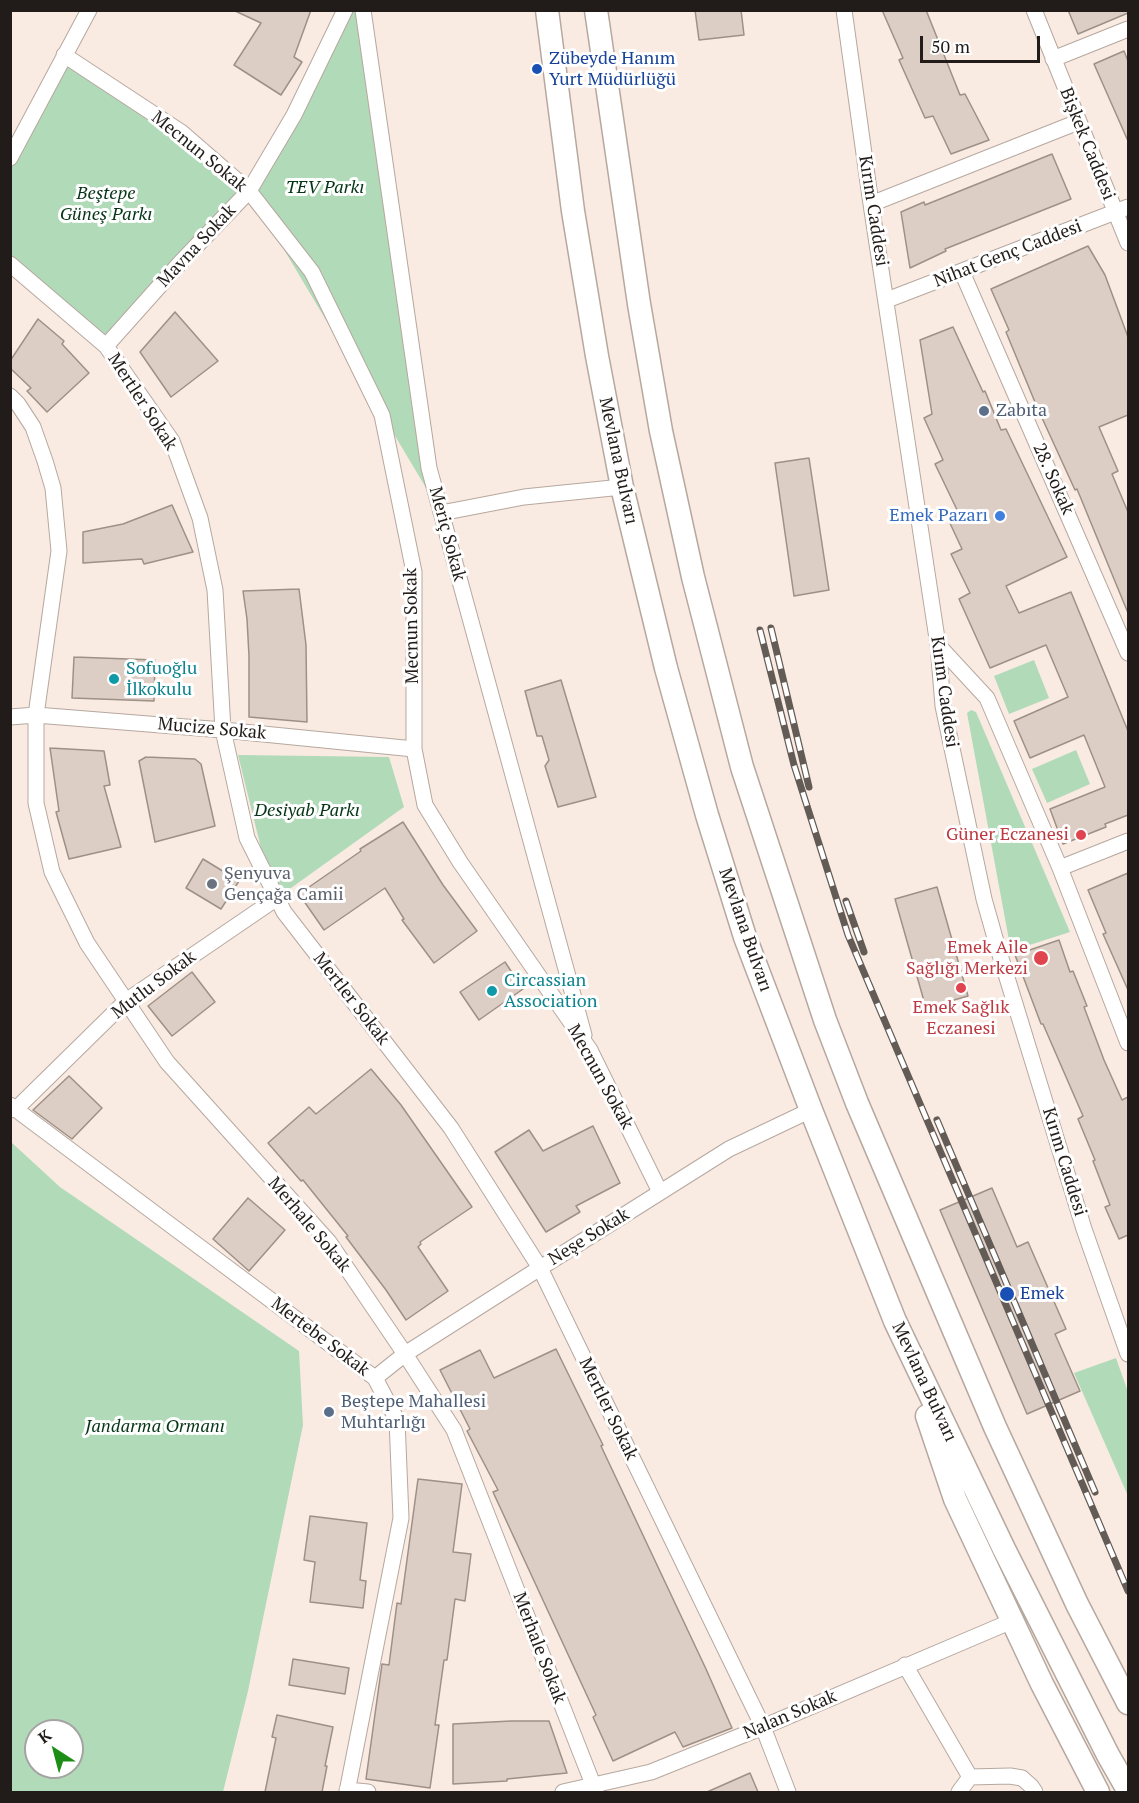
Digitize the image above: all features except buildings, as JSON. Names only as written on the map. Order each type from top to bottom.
[{"type":"highway","name":"Mevlana Bulvarı","points":[[548,10],[573,211],[622,487],[666,668],[707,815],[745,937],[895,1321],[1004,1549],[1128,1790]]},
{"type":"highway","points":[[596,10],[639,304],[661,431],[691,566],[742,767],[825,1020],[857,1103],[995,1427],[1077,1604],[1128,1703]]},
{"type":"highway","points":[[895,1321],[955,1499],[1071,1743],[1098,1792]]},
{"type":"street","points":[[10,158],[89,10]]},
{"type":"street","name":"Mavna Sokak","points":[[106,346],[180,263],[249,191],[294,115],[345,10]]},
{"type":"street","name":"Meriç Sokak","points":[[363,10],[429,468],[587,1046]]},
{"type":"street","name":"Kırım Caddesi","points":[[844,10],[938,645],[943,706],[984,899],[1084,1229],[1128,1354]]},
{"type":"street","name":"Bişkek Caddesi","points":[[1034,10],[1078,122],[1122,210],[1128,243]]},
{"type":"street","points":[[1053,59],[1128,28]]},
{"type":"street","name":"Mecnun Sokak","points":[[64,55],[181,132],[249,191],[312,272],[382,415],[414,572],[414,748],[425,805],[460,862],[587,1046],[660,1192]]},
{"type":"street","points":[[871,204],[1078,122]]},
{"type":"street","name":"Nihat Genç Caddesi","points":[[886,300],[1122,210]]},
{"type":"street","name":"Mertler Sokak","points":[[10,264],[106,346],[172,441],[200,518],[215,590],[223,730],[247,838],[284,912],[451,1128],[540,1268],[763,1727],[788,1792]]},
{"type":"street","name":"28. Sokak","points":[[962,272],[1128,653]]},
{"type":"street","name":"Merhale Sokak","points":[[10,396],[33,427],[45,461],[53,488],[59,551],[36,715],[36,803],[52,872],[87,943],[167,1062],[328,1242],[454,1430],[595,1789]]},
{"type":"street","points":[[441,513],[524,497],[622,487]]},
{"type":"street","points":[[938,645],[987,698],[1060,868],[1128,1043]]},
{"type":"street","name":"Mucize Sokak","points":[[10,717],[36,715],[414,748]]},
{"type":"street","points":[[1060,868],[1128,841]]},
{"type":"street","name":"Mutlu Sokak","points":[[13,1107],[126,1001],[277,898]]},
{"type":"street","name":"Mertebe Sokak","points":[[13,1107],[375,1378],[398,1420],[401,1518],[347,1791]]},
{"type":"street","name":"Neşe Sokak","points":[[375,1378],[405,1354],[729,1149],[811,1110]]},
{"type":"street","name":"Nalan Sokak","points":[[563,1792],[595,1789],[651,1772],[1012,1621]]},
{"type":"street","points":[[905,1665],[970,1777]]},
{"type":"street","points":[[959,1792],[970,1777]]},
{"type":"street","points":[[970,1777],[1022,1778],[1031,1785],[1035,1792]]},
{"type":"street","points":[[347,1791],[368,1792]]},
{"type":"green space","points":[[344,11],[363,11],[441,513],[249,191],[106,346],[11,267],[10,158],[64,55],[249,190]]},
{"type":"green space","points":[[1034,660],[1049,698],[1009,714],[994,676]]},
{"type":"green space","points":[[971,710],[976,712],[1070,932],[1011,951],[967,713]]},
{"type":"green space","points":[[1076,750],[1090,784],[1047,803],[1032,769]]},
{"type":"green space","name":"Desiyab Parkı","points":[[238,755],[389,757],[404,807],[284,893],[261,848]]},
{"type":"green space","name":"Jandarma Ormanı","points":[[11,1142],[60,1187],[299,1351],[303,1425],[248,1691],[223,1792],[11,1792]]},
{"type":"green space","points":[[1116,1358],[1128,1392],[1128,1496],[1074,1373]]},
{"type":"railway","points":[[771,628],[809,787]]},
{"type":"railway","points":[[760,630],[794,765],[848,935],[1128,1591]]},
{"type":"railway","points":[[846,901],[864,952]]},
{"type":"railway","points":[[937,1120],[1095,1492]]},
{"type":"place","name":"Zübeyde Hanım Yurt Müdürlüğü","points":[[537,69]]},
{"type":"place","name":"Zabıta","points":[[984,411]]},
{"type":"place","name":"Emek Pazarı","points":[[1000,516]]},
{"type":"place","name":"Sofuoğlu İlkokulu","points":[[114,679]]},
{"type":"place","name":"Güner Eczanesi","points":[[1081,835]]},
{"type":"place","name":"Şenyuva Gençağa Camii","points":[[212,884]]},
{"type":"place","name":"Emek Aile Sağlığı Merkezi","points":[[1041,958]]},
{"type":"place","name":"Emek Sağlık Eczanesi","points":[[961,988]]},
{"type":"place","name":"Circassian Association","points":[[492,991]]},
{"type":"place","name":"Emek","points":[[1007,1294]]},
{"type":"place","name":"Beştepe Mahallesi Muhtarlığı","points":[[329,1412]]},
{"type":"park label","name":"TEV Parkı","points":[[325,188]]},
{"type":"park label","name":"Beştepe Güneş Parkı","points":[[106,204]]}]
